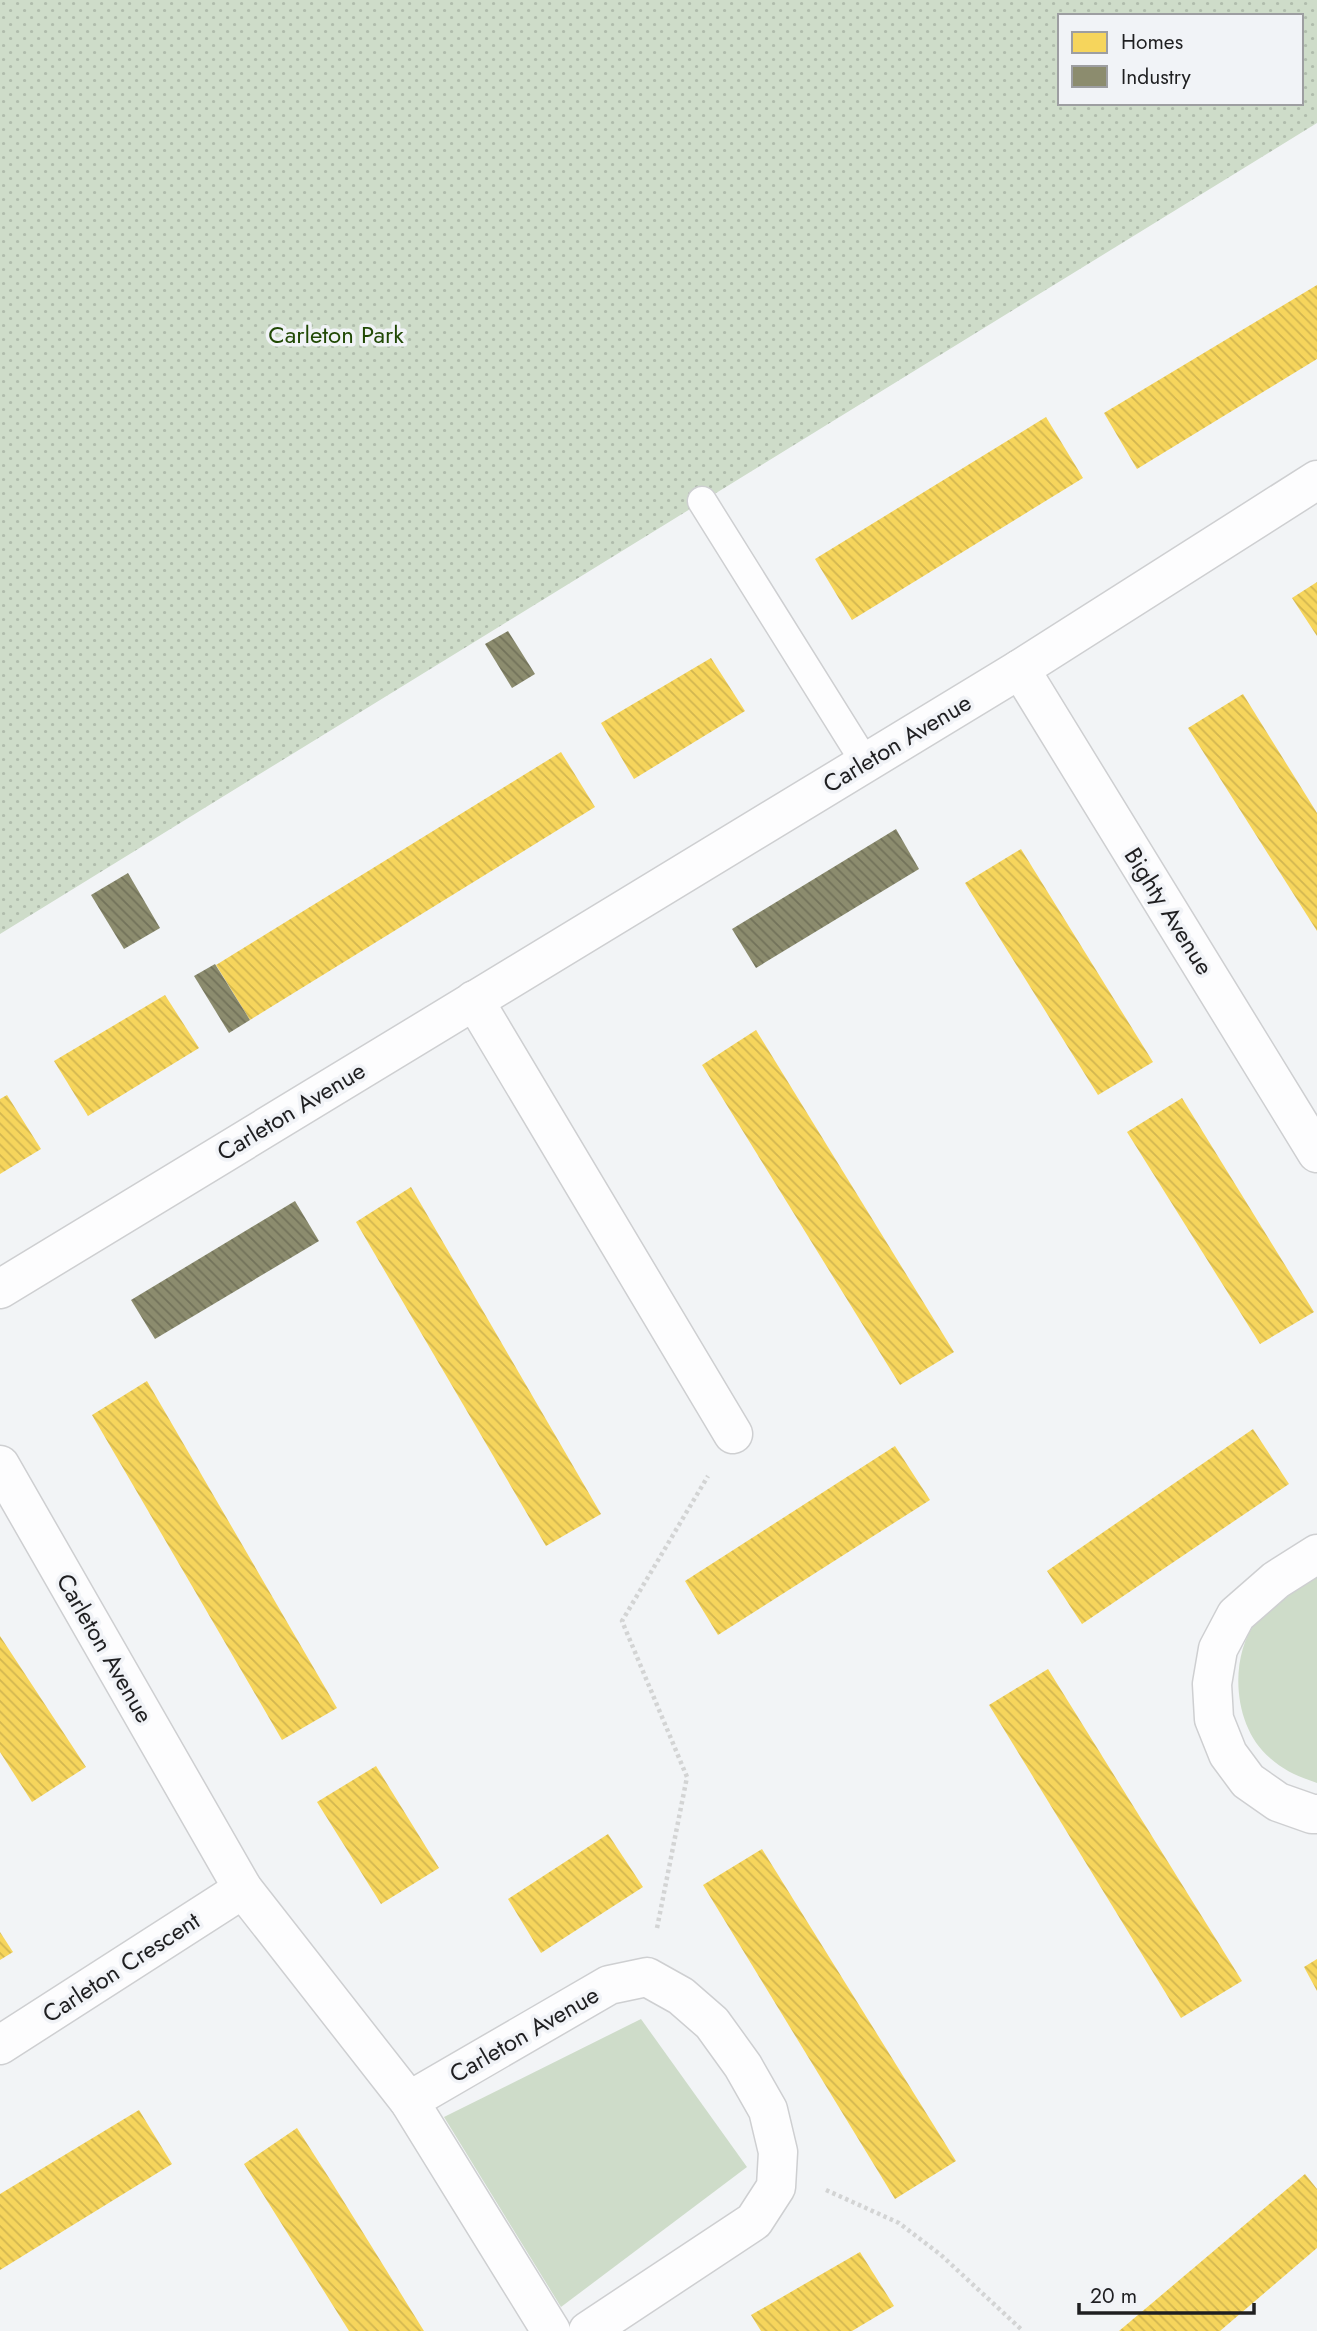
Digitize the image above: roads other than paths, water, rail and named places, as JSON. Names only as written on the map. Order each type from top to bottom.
[{"type":"street","name":"Carleton Avenue","points":[[0,1289],[1020,668],[1317,480]]},
{"type":"street","name":"Bighty Avenue","points":[[1020,668],[1317,1153]]},
{"type":"street","points":[[474,1000],[733,1434]]},
{"type":"street","name":"Carleton Avenue","points":[[0,1465],[243,1889],[409,2101],[551,2331]]},
{"type":"street","points":[[1317,1554],[1276,1580],[1236,1615],[1218,1649],[1212,1684],[1214,1719],[1228,1754],[1248,1781],[1278,1802],[1317,1814]]},
{"type":"street","name":"Carleton Crescent","points":[[0,2045],[243,1889]]},
{"type":"street","name":"Carleton Avenue","points":[[409,2101],[609,1984],[647,1977],[681,1996],[712,2023],[743,2066],[768,2110],[778,2152],[776,2187],[754,2221],[588,2331]]},
{"type":"lane","points":[[702,501],[865,762]]},
{"type":"park label","name":"Carleton Park","points":[[336,334]]}]
